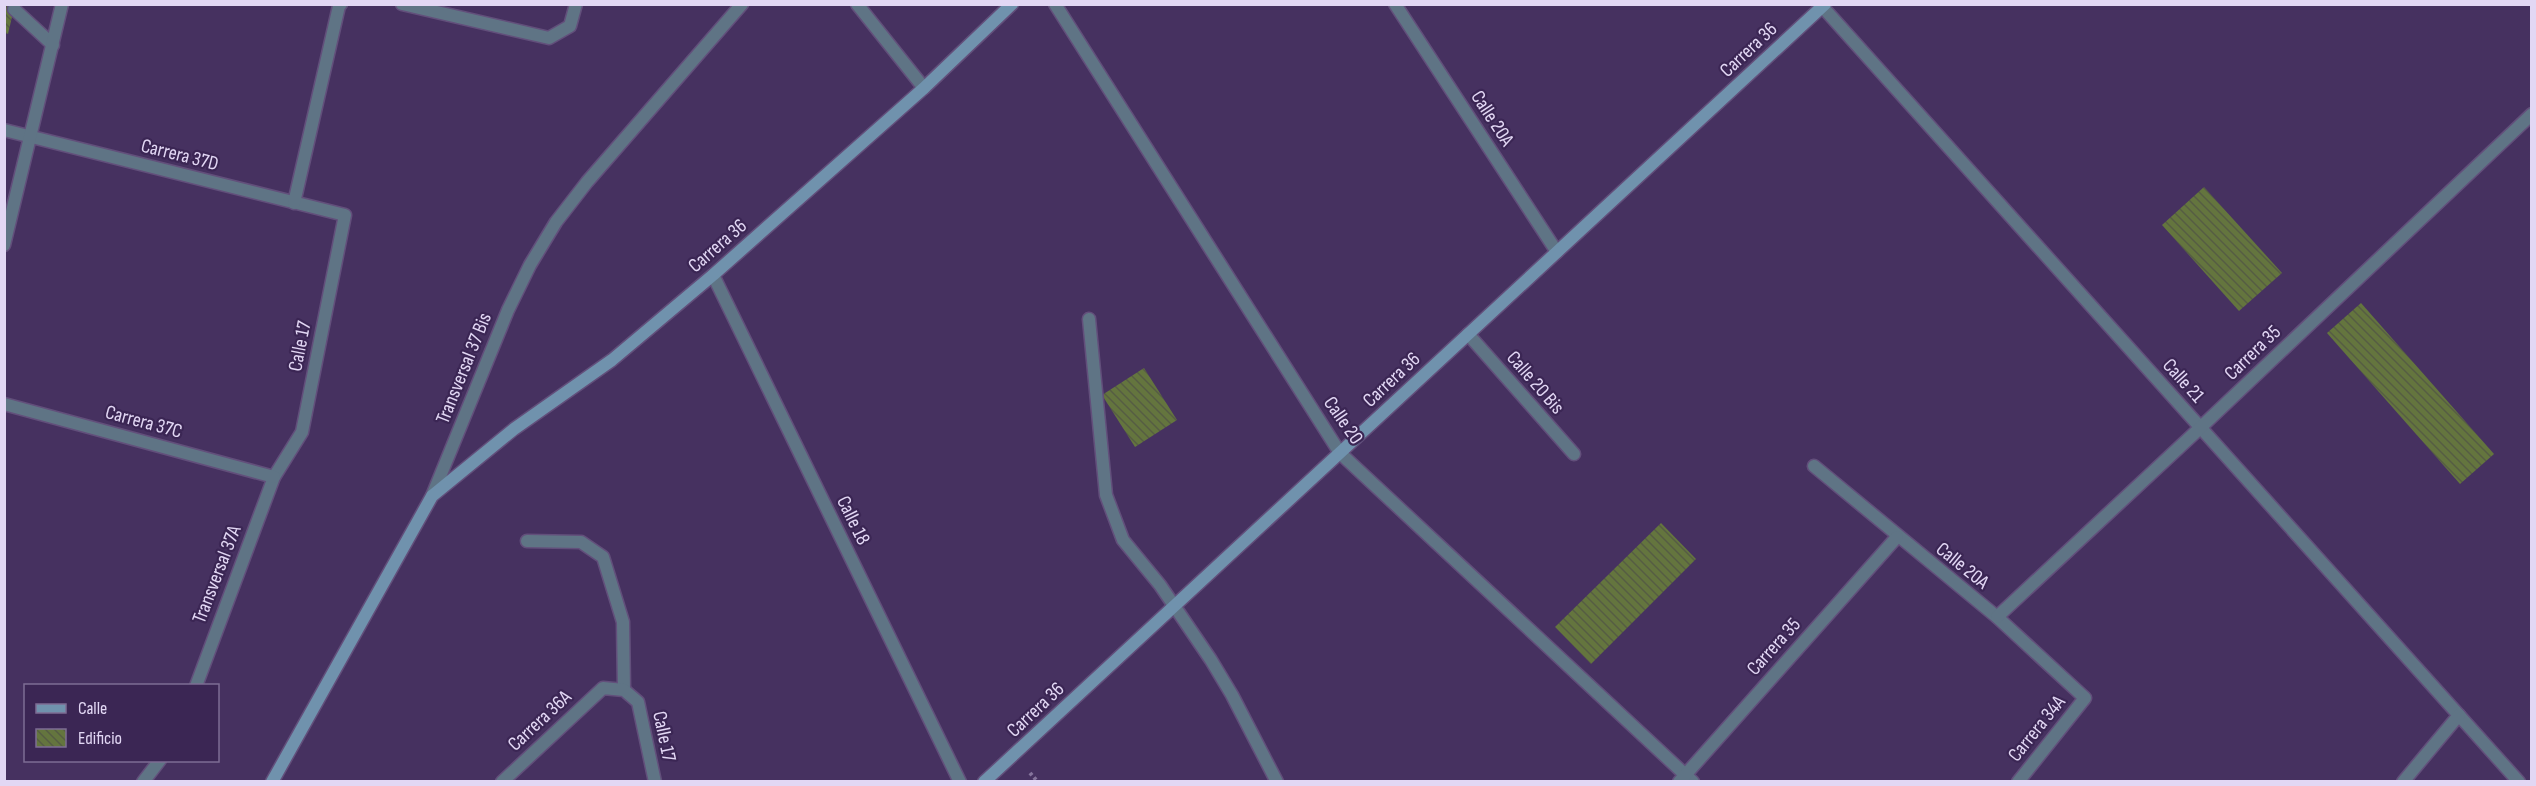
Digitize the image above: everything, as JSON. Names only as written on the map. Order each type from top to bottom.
[{"type":"street","points":[[4,245],[62,4]]},
{"type":"street","points":[[402,4],[549,38],[570,26],[576,4]]},
{"type":"street","name":"Transversal 37 Bis","points":[[272,782],[432,496],[508,310],[530,265],[556,222],[587,182],[742,4]]},
{"type":"street","points":[[857,4],[924,88]]},
{"type":"street","name":"Carrera 36","points":[[432,496],[514,429],[612,360],[713,275],[924,88],[1012,4]]},
{"type":"street","name":"Calle 20","points":[[1054,4],[1340,453],[1686,779]]},
{"type":"street","name":"Calle 20A","points":[[1395,4],[1557,252]]},
{"type":"street","points":[[294,203],[340,5]]},
{"type":"street","name":"Carrera 36","points":[[984,782],[1823,5]]},
{"type":"street","name":"Calle 21","points":[[1823,5],[2519,782]]},
{"type":"street","points":[[14,9],[53,45]]},
{"type":"street","name":"Carrera 35","points":[[1997,617],[2532,114]]},
{"type":"street","name":"Carrera 37D","points":[[4,130],[345,215]]},
{"type":"street","name":"Calle 17","points":[[274,477],[302,432],[345,215]]},
{"type":"street","name":"Calle 18","points":[[713,275],[960,782]]},
{"type":"street","points":[[1089,319],[1106,495],[1123,540],[1160,585],[1232,694],[1277,782]]},
{"type":"street","name":"Calle 20 Bis","points":[[1468,334],[1574,454]]},
{"type":"street","name":"Carrera 37C","points":[[4,404],[274,477]]},
{"type":"street","name":"Calle 20A","points":[[1814,466],[1897,537],[1997,617],[2085,698]]},
{"type":"street","name":"Transversal 37A","points":[[197,684],[274,477]]},
{"type":"street","name":"Carrera 35","points":[[1686,779],[1897,537]]},
{"type":"street","points":[[527,541],[582,543],[603,557],[623,622],[624,690]]},
{"type":"street","name":"Carrera 36A","points":[[502,782],[603,688],[624,690]]},
{"type":"street","name":"Calle 17","points":[[624,690],[638,702],[655,782]]},
{"type":"street","name":"Carrera 34A","points":[[2018,782],[2085,698]]},
{"type":"street","points":[[2403,782],[2459,715]]},
{"type":"street","points":[[143,782],[158,762]]},
{"type":"building","points":[[4,4],[15,4],[8,34],[4,33]]},
{"type":"building","points":[[2204,187],[2282,273],[2239,311],[2162,225]]},
{"type":"building","points":[[2361,303],[2494,454],[2460,484],[2327,333]]},
{"type":"building","points":[[1144,368],[1177,420],[1135,447],[1102,395]]},
{"type":"building","points":[[1661,523],[1696,559],[1591,664],[1555,627]]}]
